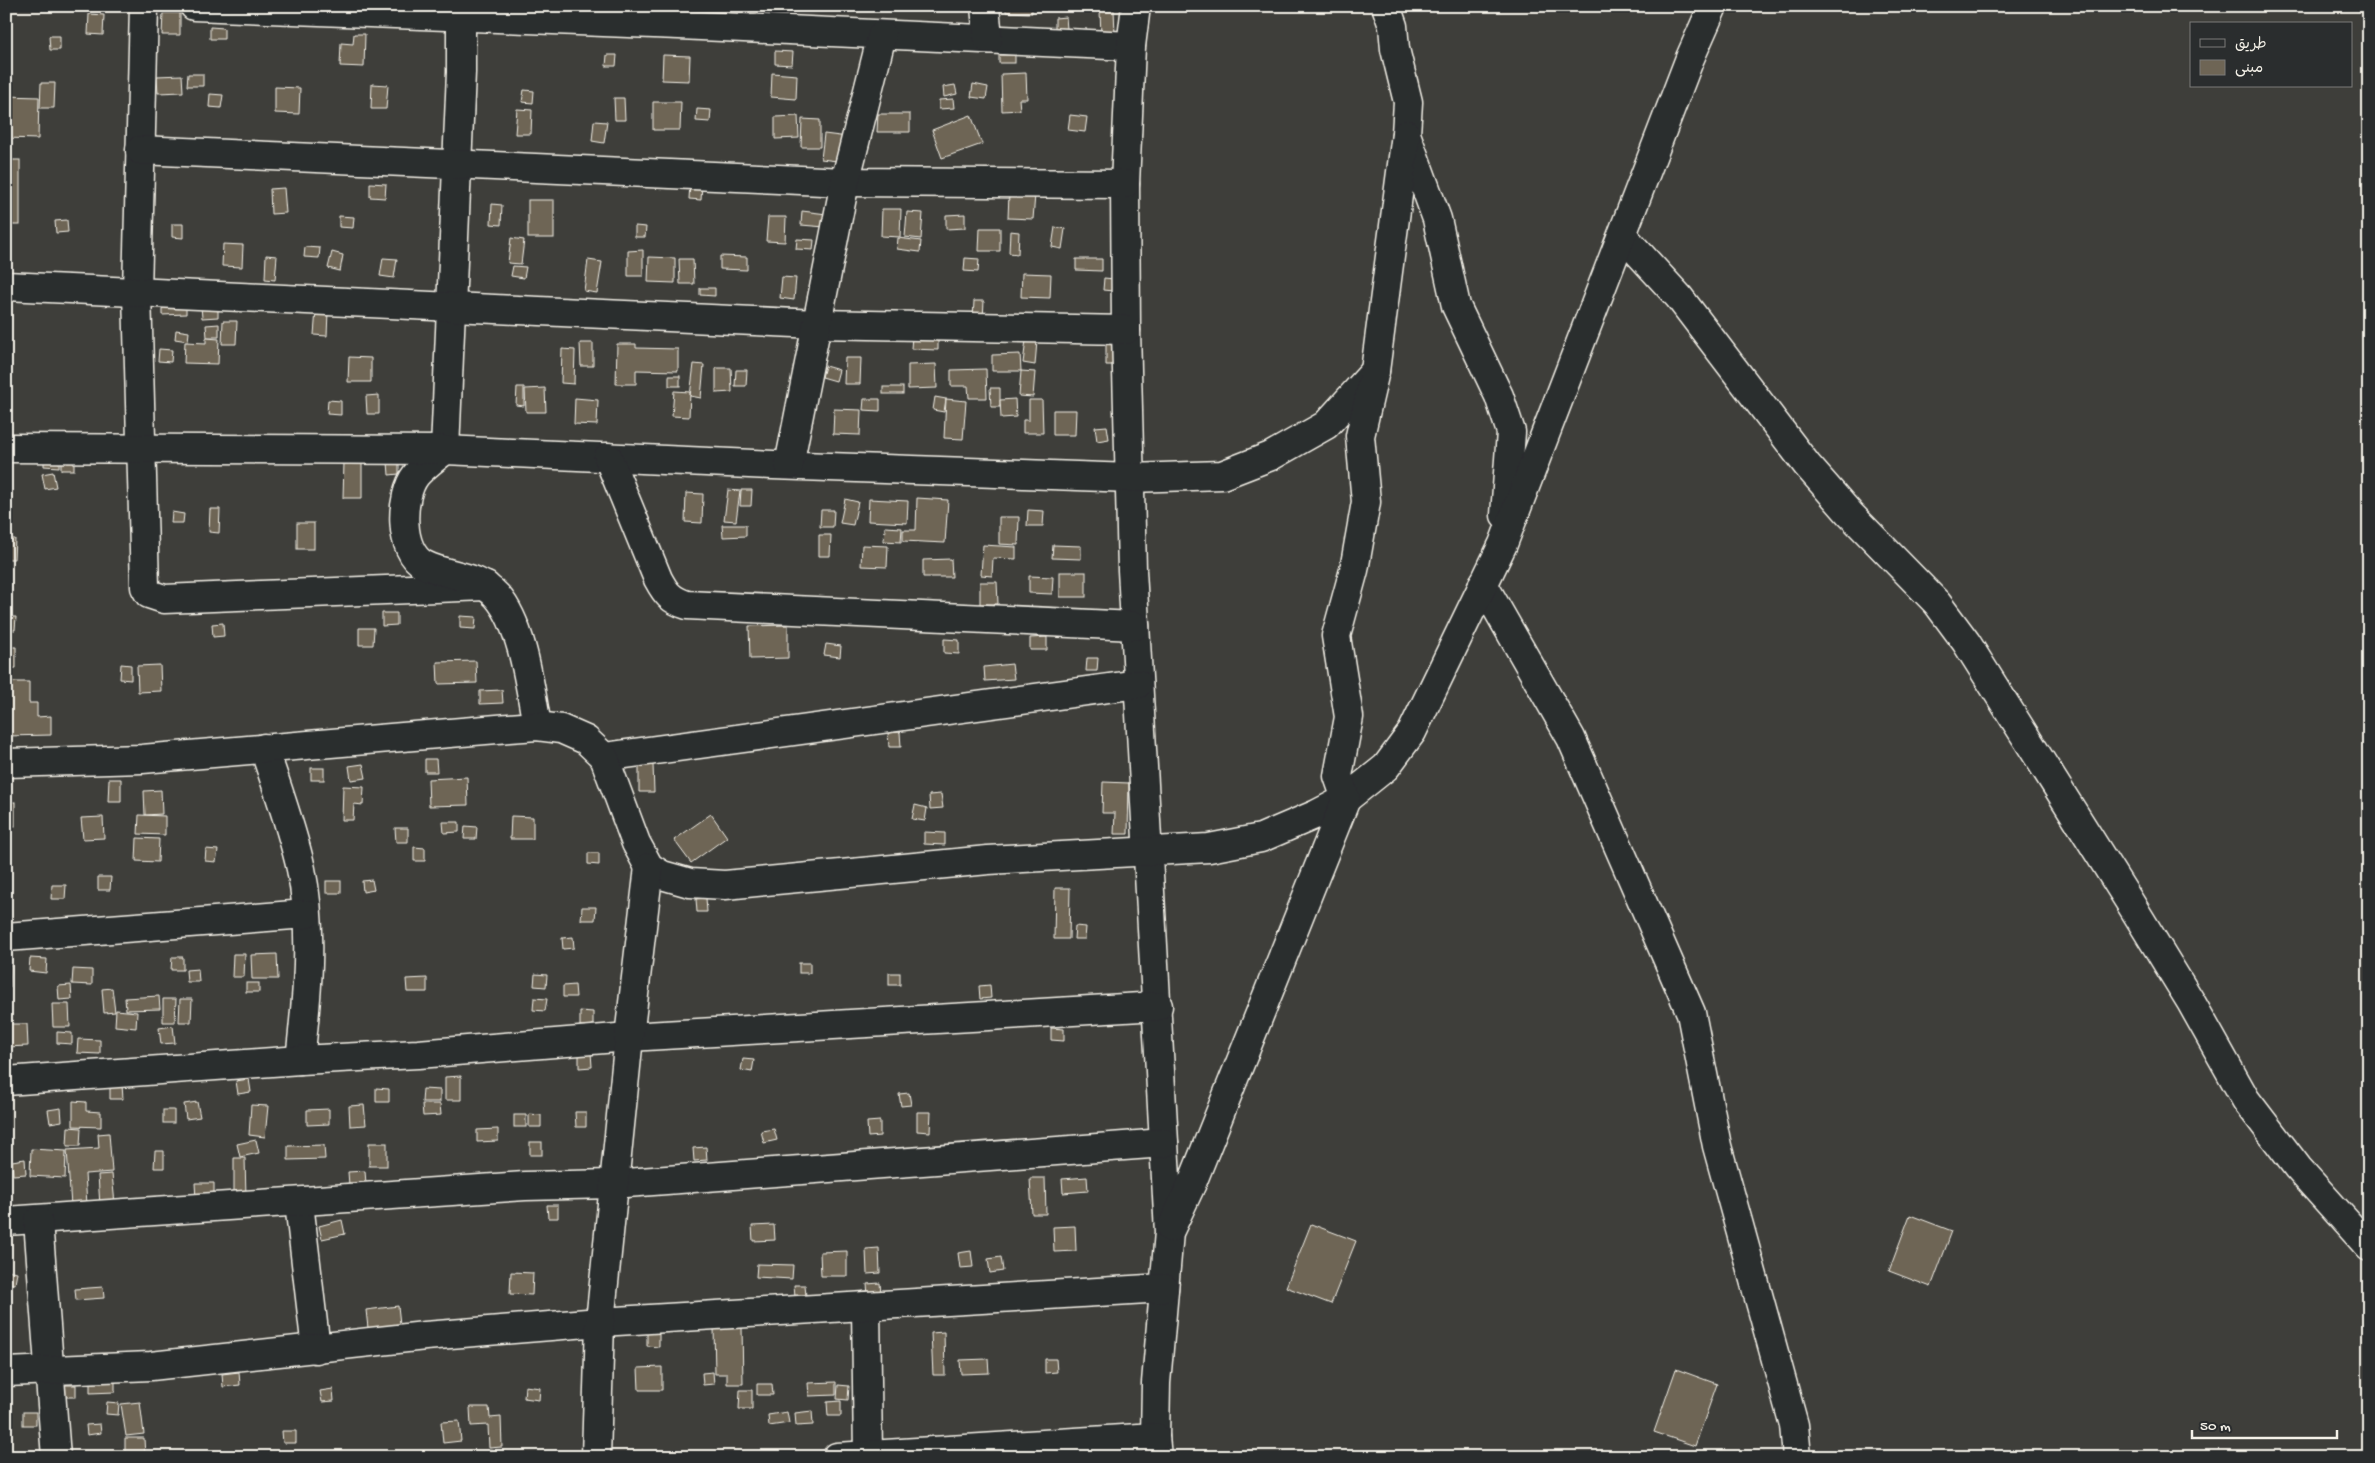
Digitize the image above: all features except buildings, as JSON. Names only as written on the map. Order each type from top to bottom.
[{"type":"street","points":[[144,6],[137,292],[143,579],[149,594],[164,599],[486,586]]},
{"type":"street","points":[[194,6],[461,12],[679,25],[1131,46]]},
{"type":"street","points":[[986,6],[988,39]]},
{"type":"street","points":[[837,1457],[1156,1447],[1156,1383],[1169,1232],[1158,1006],[1146,852],[1135,626],[1126,330],[1126,184],[1131,46],[1136,6]]},
{"type":"street","points":[[1169,1232],[1192,1183],[1346,799],[1338,776],[1349,717],[1336,636],[1354,570],[1366,502],[1360,436],[1375,371],[1406,134],[1408,102],[1395,49],[1393,26],[1386,6]]},
{"type":"street","points":[[6,763],[142,759],[538,726],[560,729],[586,740],[604,757],[636,843],[649,867],[662,875],[690,883],[725,885],[969,862],[1209,848],[1261,838],[1346,799],[1386,767],[1412,732],[1503,544],[1690,58],[1713,6]]},
{"type":"street","points":[[461,12],[457,163],[444,450],[416,475],[405,496],[406,539],[414,555],[423,564],[470,578],[486,586],[498,597],[516,633],[538,726]]},
{"type":"street","points":[[789,465],[845,182],[882,35]]},
{"type":"street","points":[[1406,134],[1437,219],[1456,306],[1499,396],[1511,432],[1503,544]]},
{"type":"street","points":[[140,150],[845,182],[1126,184]]},
{"type":"street","points":[[1623,236],[1679,297],[1807,465],[1850,514],[1937,603],[1966,642],[2191,1002],[2246,1100],[2298,1168],[2369,1248]]},
{"type":"street","points":[[6,286],[817,324],[1126,330]]},
{"type":"street","points":[[6,448],[444,450],[1131,478],[1222,475],[1271,456],[1326,425],[1375,371]]},
{"type":"street","points":[[608,457],[658,579],[664,592],[673,601],[687,605],[1135,626]]},
{"type":"street","points":[[1483,584],[1571,738],[1691,1013],[1717,1146],[1794,1425],[1797,1457]]},
{"type":"street","points":[[604,757],[1138,684]]},
{"type":"street","points":[[264,748],[301,870],[306,914],[308,984],[300,1060]]},
{"type":"street","points":[[596,1457],[600,1322],[613,1184],[649,867]]},
{"type":"street","points":[[6,937],[306,914]]},
{"type":"street","points":[[6,1081],[300,1060],[418,1054],[629,1037],[1158,1006]]},
{"type":"street","points":[[6,1221],[38,1221],[525,1186],[613,1184],[1164,1143]]},
{"type":"street","points":[[299,1203],[316,1349]]},
{"type":"street","points":[[38,1221],[56,1457]]},
{"type":"street","points":[[6,1372],[151,1366],[425,1336],[600,1322],[1164,1288]]},
{"type":"street","points":[[866,1306],[868,1456]]}]
